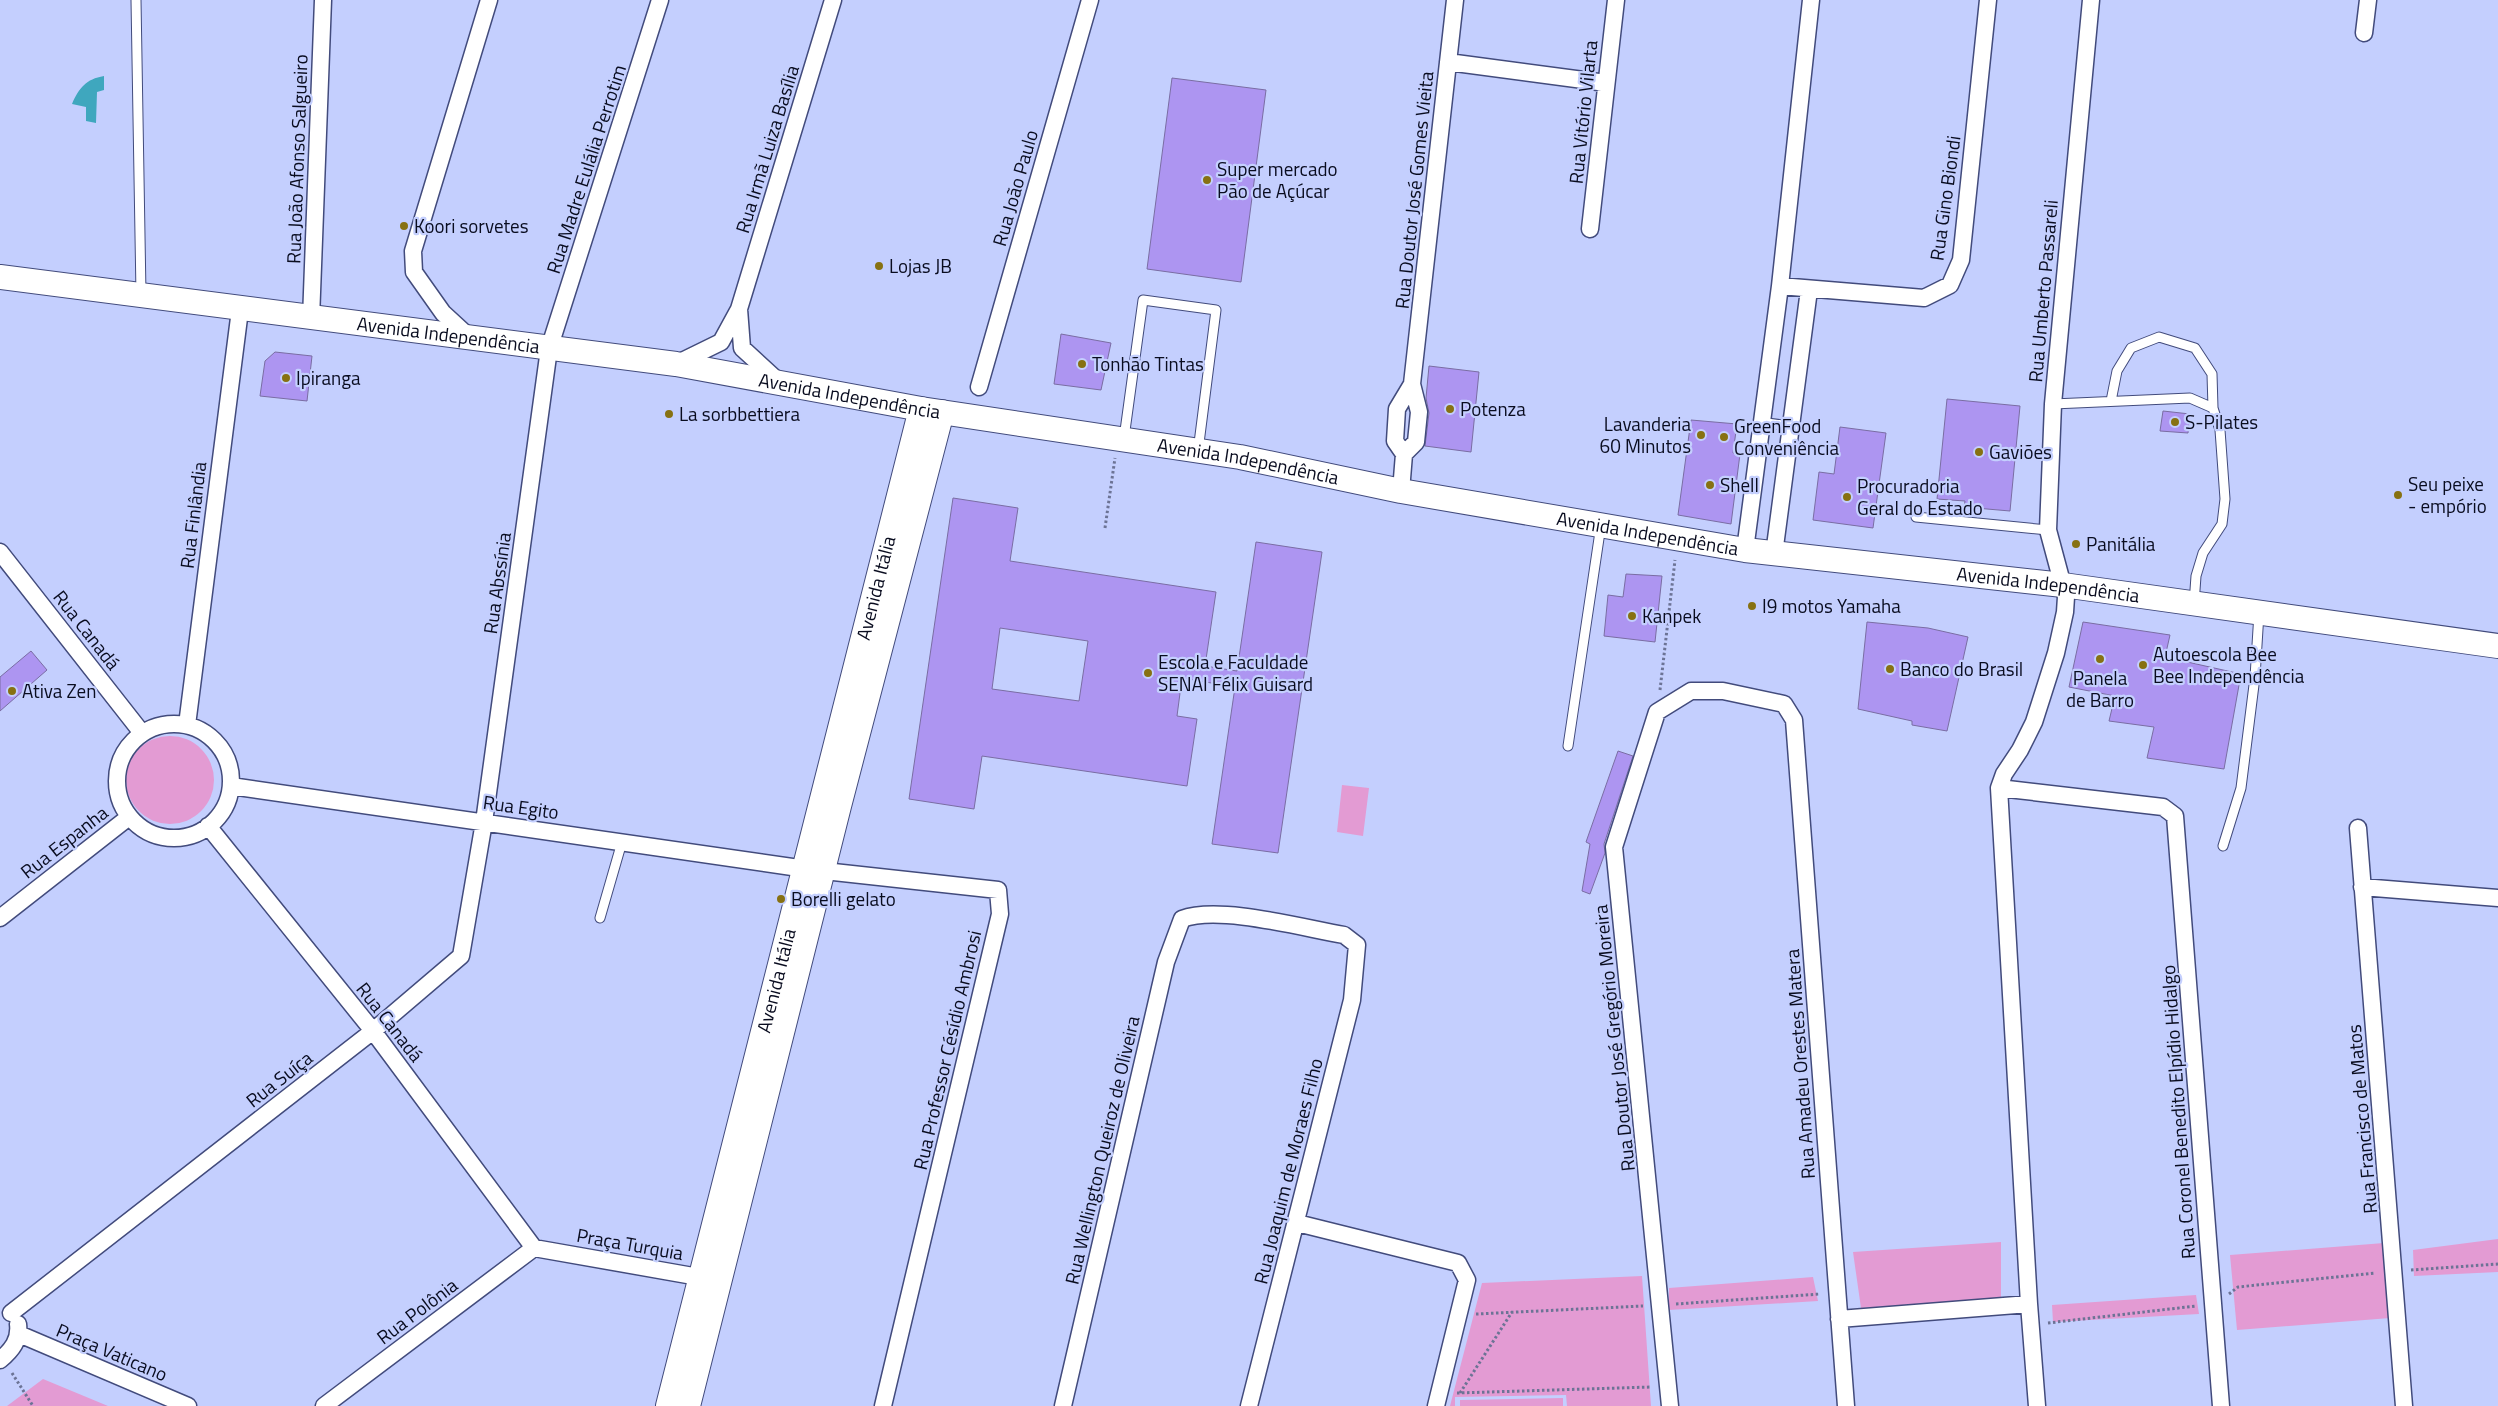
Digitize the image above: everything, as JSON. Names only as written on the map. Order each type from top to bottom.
[{"type":"main road","name":"Avenida Independência","points":[[0,278],[311,319],[468,336],[549,349],[676,364],[932,410],[1240,457],[1401,491],[1745,550],[2063,585],[2498,646]]},
{"type":"main road","name":"Avenida Itália","points":[[688,1406],[711,1279],[814,870],[820,803],[932,410]]},
{"type":"main road","name":"Avenida Itália","points":[[668,1406],[711,1279]]},
{"type":"street","name":"Rua João Afonso Salgueiro","points":[[311,319],[323,0]]},
{"type":"street","points":[[468,336],[442,313],[414,272],[413,251],[489,0]]},
{"type":"street","name":"Rua Madre Eulália Perrotim","points":[[549,349],[660,0]]},
{"type":"street","name":"Rua Irmã Luiza Basília","points":[[676,364],[721,342],[739,309],[833,0]]},
{"type":"street","name":"Rua João Paulo","points":[[979,387],[1090,0]]},
{"type":"street","name":"Rua Doutor José Gomes Vieita","points":[[1412,384],[1455,0]]},
{"type":"street","name":"Rua Vitório Vilarta","points":[[1590,229],[1616,0]]},
{"type":"street","points":[[1745,550],[1760,422],[1780,286],[1811,0]]},
{"type":"street","name":"Rua Gino Biondi","points":[[1780,286],[1808,290],[1924,298],[1950,285],[1961,260],[1988,0]]},
{"type":"street","name":"Rua Umberto Passareli","points":[[1999,788],[2004,774],[2020,750],[2034,722],[2056,653],[2065,612],[2063,585],[2048,530],[2053,404],[2091,0]]},
{"type":"street","points":[[2364,33],[2368,0]]},
{"type":"street","points":[[1448,62],[1606,83]]},
{"type":"street","points":[[1774,554],[1808,290]]},
{"type":"street","name":"Rua Irmã Luiza Basília","points":[[739,309],[742,348],[779,382]]},
{"type":"street","name":"Rua Finlândia","points":[[187,725],[240,310]]},
{"type":"street","name":"Rua Abssínia","points":[[484,822],[549,349]]},
{"type":"street","points":[[1404,454],[1416,442],[1419,412],[1412,384]]},
{"type":"street","points":[[1401,491],[1404,454],[1395,441],[1397,409],[1412,384]]},
{"type":"street","name":"Rua Canadá","points":[[0,552],[142,733]]},
{"type":"street","name":"Rua Amadeu Orestes Matera","points":[[1658,712],[1690,691],[1723,690],[1784,704],[1794,720],[1846,1406]]},
{"type":"street","name":"Rua Doutor José Gregório Moreira","points":[[1658,712],[1614,847],[1670,1406]]},
{"type":"street","points":[[166,724],[187,725],[205,733],[220,746],[228,762],[231,786],[224,809],[198,834],[176,839],[164,838],[144,830],[129,817],[120,803],[116,786],[118,764],[127,747],[142,733],[166,724]]},
{"type":"street","name":"Rua Egito","points":[[231,786],[814,870]]},
{"type":"street","points":[[1999,788],[2028,1304],[2037,1406]]},
{"type":"street","name":"Rua Coronel Benedito Elpídio Hidalgo","points":[[1999,788],[2163,807],[2175,816],[2221,1406]]},
{"type":"street","name":"Rua Espanha","points":[[0,918],[129,817]]},
{"type":"street","name":"Rua Suíça","points":[[5,1312],[373,1031],[461,956],[484,822]]},
{"type":"street","name":"Rua Canadá","points":[[208,826],[373,1031],[534,1248]]},
{"type":"street","name":"Rua Francisco de Matos","points":[[2358,828],[2404,1406]]},
{"type":"street","name":"Rua Professor Césídio Ambrosi","points":[[814,870],[998,890],[1000,914],[883,1406]]},
{"type":"street","points":[[2362,887],[2498,898]]},
{"type":"street","name":"Rua Joaquim de Moraes Filho","points":[[1195,914],[1230,915],[1344,935],[1357,944],[1352,1000],[1249,1406]]},
{"type":"street","name":"Rua Wellington Queiroz de Oliveira","points":[[1063,1406],[1166,962],[1182,919],[1195,914]]},
{"type":"street","points":[[1297,1222],[1458,1263],[1467,1280],[1437,1400]]},
{"type":"street","name":"Praça Turquia","points":[[534,1248],[711,1279]]},
{"type":"street","name":"Rua Polônia","points":[[324,1406],[534,1248]]},
{"type":"street","points":[[1839,1319],[2028,1304]]},
{"type":"street","points":[[1,1359],[14,1347],[19,1334],[18,1321],[5,1312]]},
{"type":"street","name":"Praça Vaticano","points":[[19,1334],[188,1406]]},
{"type":"lane","points":[[136,0],[142,297]]},
{"type":"lane","points":[[1121,438],[1142,300],[1216,310],[1198,451]]},
{"type":"lane","points":[[2111,401],[2117,371],[2131,348],[2159,337],[2194,348],[2212,374],[2213,408],[2220,430],[2225,498],[2222,524],[2203,553],[2194,604]]},
{"type":"lane","points":[[2053,404],[2190,398],[2213,408]]},
{"type":"lane","points":[[1760,422],[1790,426]]},
{"type":"lane","points":[[1916,517],[2048,530]]},
{"type":"lane","points":[[1568,746],[1601,525]]},
{"type":"lane","points":[[2223,846],[2241,788],[2255,677],[2259,613]]},
{"type":"lane","points":[[600,918],[622,842]]},
{"type":"path","points":[[1106,528],[1121,438]]},
{"type":"path","points":[[1658,712],[1678,537]]},
{"type":"path","points":[[2031,1325],[2213,1304],[2238,1288],[2394,1271],[2498,1264]]},
{"type":"path","points":[[1458,1315],[1660,1305],[1838,1293]]},
{"type":"path","points":[[1460,1393],[1512,1312]]},
{"type":"path","points":[[1,1359],[33,1406]]},
{"type":"path","points":[[1437,1400],[1460,1393],[1669,1387]]},
{"type":"shaded area","points":[[104,76],[104,90],[97,92],[96,123],[86,121],[86,107],[72,104],[77,93],[84,85],[92,79]]},
{"type":"shaded area","points":[[170,736],[187,739],[195,743],[207,755],[211,763],[214,780],[211,797],[207,805],[195,817],[187,821],[170,824],[153,821],[145,817],[133,805],[129,797],[126,780],[129,763],[133,755],[145,743],[153,739]]},
{"type":"shaded area","points":[[1342,785],[1369,788],[1363,836],[1337,832]]},
{"type":"shaded area","points":[[2498,1239],[2498,1272],[2414,1276],[2413,1250]]},
{"type":"shaded area","points":[[2001,1242],[2001,1298],[1861,1308],[1853,1252]]},
{"type":"shaded area","points":[[2384,1243],[2390,1318],[2237,1330],[2230,1255]]},
{"type":"shaded area","points":[[1642,1276],[1651,1406],[1567,1406],[1566,1395],[1455,1397],[1455,1406],[1450,1406],[1482,1283]]},
{"type":"shaded area","points":[[1813,1277],[1818,1301],[1669,1310],[1669,1288]]},
{"type":"shaded area","points":[[2196,1295],[2199,1314],[2053,1322],[2052,1305]]},
{"type":"shaded area","points":[[43,1379],[108,1406],[7,1406]]},
{"type":"shaded area","points":[[1563,1398],[1563,1406],[1460,1406],[1460,1400]]},
{"type":"building","name":"Super mercado Pão de Açúcar","points":[[1172,78],[1266,90],[1241,282],[1147,269]]},
{"type":"building","name":"Tonhão Tintas","points":[[1061,334],[1111,343],[1101,390],[1054,384]]},
{"type":"building","name":"Ipiranga","points":[[275,352],[312,356],[307,401],[260,396],[265,361]]},
{"type":"building","name":"Potenza","points":[[1429,366],[1479,372],[1471,452],[1425,446],[1429,413],[1426,398]]},
{"type":"building","name":"Gaviões","points":[[1947,399],[2020,406],[2010,511],[1964,507],[1965,501],[1937,499]]},
{"type":"building","name":"S-Pilates","points":[[2163,411],[2190,414],[2188,433],[2160,431]]},
{"type":"building","name":"Shell","points":[[1691,420],[1737,424],[1733,453],[1740,454],[1731,524],[1678,515]]},
{"type":"building","name":"Procuradoria Geral do Estado","points":[[1840,427],[1886,433],[1873,528],[1813,520],[1819,472],[1834,474]]},
{"type":"building","name":"Escola e Faculdade SENAI Félix Guisard","points":[[953,498],[1018,508],[1010,561],[1216,592],[1205,666],[1237,671],[1256,542],[1322,552],[1278,853],[1212,844],[1235,687],[1182,678],[1177,716],[1197,719],[1187,786],[982,756],[974,809],[909,799]],"holes":[[[1000,628],[1088,641],[1079,701],[992,689]]]},
{"type":"building","name":"Kanpek","points":[[1626,574],[1662,576],[1655,642],[1604,636],[1608,595],[1623,597]]},
{"type":"building","points":[[1867,622],[1928,628],[1968,637],[1947,731],[1912,725],[1912,721],[1858,709]]},
{"type":"building","points":[[2083,622],[2170,635],[2165,657],[2241,674],[2224,769],[2147,758],[2154,727],[2109,721],[2115,696],[2069,687]]},
{"type":"building","name":"Ativa Zen","points":[[31,651],[47,670],[0,711],[0,677]]},
{"type":"building","points":[[1618,751],[1633,756],[1604,844],[1605,853],[1590,894],[1582,891],[1590,844],[1586,842]]},
{"type":"place","name":"Super mercado Pão de Açúcar","points":[[1207,180]]},
{"type":"place","name":"Koori sorvetes","points":[[404,226]]},
{"type":"place","name":"Lojas JB","points":[[879,266]]},
{"type":"place","name":"Tonhão Tintas","points":[[1082,364]]},
{"type":"place","name":"Ipiranga","points":[[286,378]]},
{"type":"place","name":"Potenza","points":[[1450,409]]},
{"type":"place","name":"La sorbbettiera","points":[[669,414]]},
{"type":"place","name":"S-Pilates","points":[[2175,422]]},
{"type":"place","name":"Lavanderia 60 Minutos","points":[[1701,435]]},
{"type":"place","name":"GreenFood Conveniência","points":[[1724,437]]},
{"type":"place","name":"Gaviões","points":[[1979,452]]},
{"type":"place","name":"Shell","points":[[1710,485]]},
{"type":"place","name":"Seu peixe - empório","points":[[2398,495]]},
{"type":"place","name":"Procuradoria Geral do Estado","points":[[1847,497]]},
{"type":"place","name":"Panitália","points":[[2076,544]]},
{"type":"place","name":"I9 motos Yamaha","points":[[1752,606]]},
{"type":"place","name":"Kanpek","points":[[1632,616]]},
{"type":"place","name":"Panela de Barro","points":[[2100,659]]},
{"type":"place","name":"Autoescola Bee Bee Independência","points":[[2143,665]]},
{"type":"place","name":"Banco do Brasil","points":[[1890,669]]},
{"type":"place","name":"Escola e Faculdade SENAI Félix Guisard","points":[[1148,673]]},
{"type":"place","name":"Ativa Zen","points":[[12,691]]},
{"type":"place","name":"Borelli gelato","points":[[781,899]]}]
